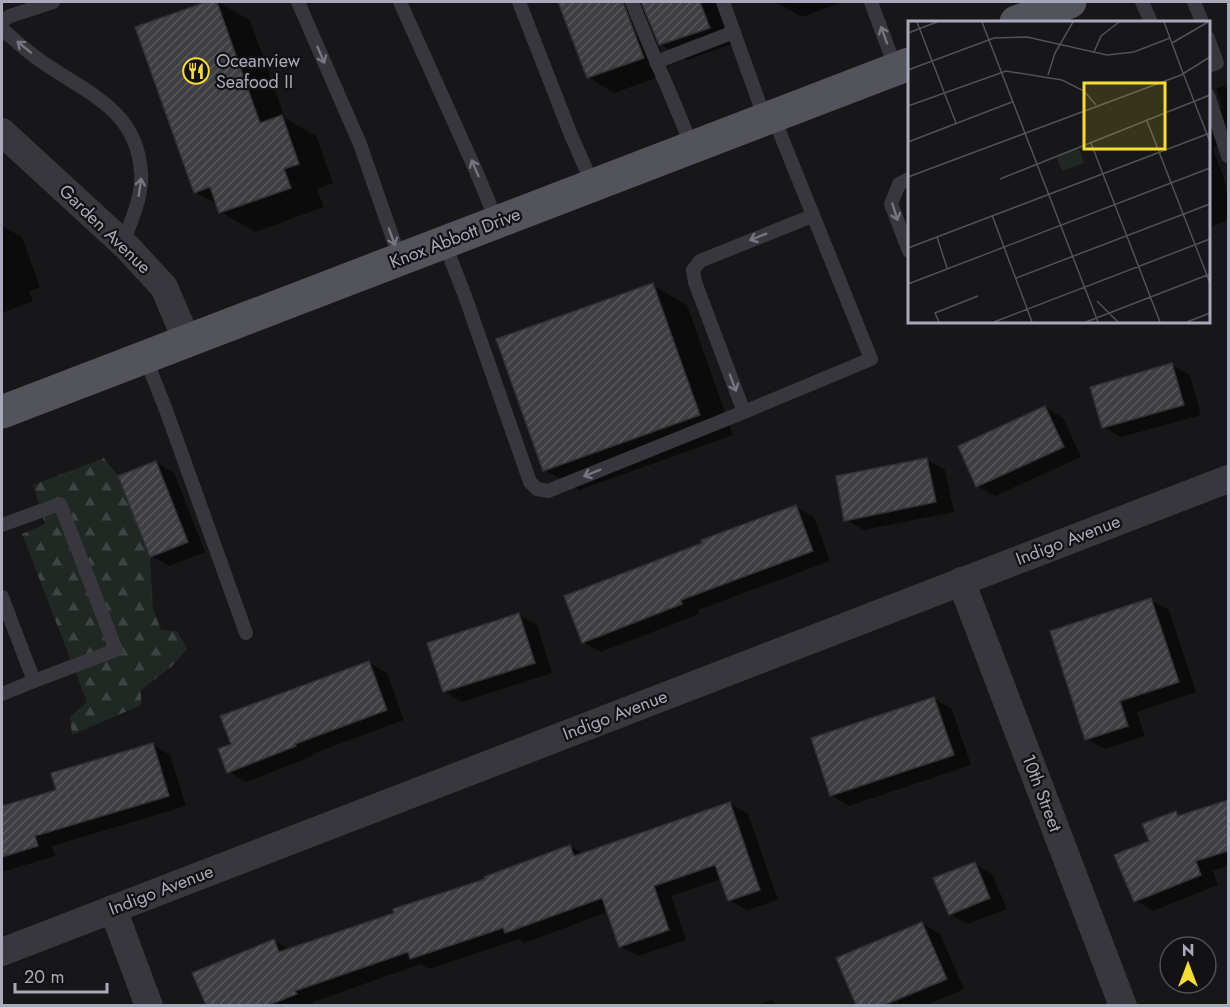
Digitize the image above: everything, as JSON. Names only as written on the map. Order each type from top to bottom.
[{"type":"main road","name":"Knox Abbott Drive","points":[[2,412],[902,66]]},
{"type":"street","name":"Garden Avenue","points":[[2,132],[123,243],[164,287],[187,341]]},
{"type":"street","name":"Indigo Avenue","points":[[2,952],[1228,478]]},
{"type":"street","name":"10th Street","points":[[962,581],[1124,1005]]},
{"type":"street","points":[[113,909],[149,1005]]},
{"type":"lane","points":[[2,21],[10,16],[53,2]]},
{"type":"lane","points":[[298,2],[360,144],[400,259]]},
{"type":"lane","points":[[400,2],[497,222]]},
{"type":"lane","points":[[519,2],[593,185]]},
{"type":"lane","points":[[632,2],[692,147]]},
{"type":"lane","points":[[444,242],[530,482],[537,489],[548,491],[871,359],[813,216],[769,118],[723,2]]},
{"type":"lane","points":[[871,2],[902,66]]},
{"type":"lane","points":[[1142,2],[1150,21]]},
{"type":"lane","points":[[1194,2],[1202,21]]},
{"type":"lane","points":[[2,29],[39,60],[114,109],[135,140],[142,173],[137,207],[123,243]]},
{"type":"lane","points":[[656,62],[734,32]]},
{"type":"lane","points":[[1209,41],[1217,63],[1209,66]]},
{"type":"lane","points":[[1209,98],[1228,156]]},
{"type":"lane","points":[[908,179],[898,183],[891,204],[908,248]]},
{"type":"lane","points":[[744,412],[694,282],[693,270],[700,261],[813,216]]},
{"type":"lane","points":[[145,357],[246,633]]},
{"type":"lane","points":[[2,525],[60,504],[116,650],[2,694]]},
{"type":"lane","points":[[2,597],[34,681]]},
{"type":"green space","points":[[104,458],[118,476],[150,557],[153,609],[161,630],[177,631],[187,649],[171,667],[141,690],[141,705],[72,735],[70,717],[87,702],[22,534],[45,524],[33,485]]},
{"type":"building","name":"Oceanview Seafood II","points":[[206,2],[217,2],[260,123],[282,115],[299,164],[284,169],[291,188],[219,213],[210,187],[194,193],[135,27]]},
{"type":"building","points":[[558,2],[623,2],[644,58],[587,78]]},
{"type":"building","points":[[641,2],[700,2],[710,28],[659,45]]},
{"type":"building","points":[[653,283],[700,415],[543,471],[496,339]]},
{"type":"building","points":[[1172,363],[1184,405],[1102,428],[1090,387]]},
{"type":"building","points":[[1045,406],[1064,447],[976,487],[958,446]]},
{"type":"building","points":[[927,458],[936,502],[844,521],[836,476]]},
{"type":"building","points":[[156,461],[188,542],[150,557],[118,476]]},
{"type":"building","points":[[796,505],[813,551],[681,600],[682,604],[582,643],[564,596],[702,543],[701,540]]},
{"type":"building","points":[[1151,598],[1179,682],[1120,701],[1128,726],[1085,740],[1050,631]]},
{"type":"building","points":[[519,613],[535,663],[443,692],[427,643]]},
{"type":"building","points":[[369,661],[387,710],[295,744],[296,746],[227,773],[218,749],[231,744],[220,716]]},
{"type":"building","points":[[934,697],[954,755],[830,796],[811,738]]},
{"type":"building","points":[[153,743],[169,796],[35,836],[38,846],[2,857],[2,806],[56,790],[51,773]]},
{"type":"building","points":[[1228,800],[1228,851],[1196,861],[1201,875],[1134,902],[1114,855],[1149,841],[1142,824],[1176,811],[1178,816]]},
{"type":"building","points":[[730,802],[760,890],[728,901],[715,865],[654,886],[669,930],[619,947],[602,898],[505,933],[503,928],[410,959],[408,952],[295,991],[297,994],[269,1005],[206,1005],[192,973],[274,939],[279,952],[394,913],[393,909],[485,879],[484,877],[570,845],[574,856]]},
{"type":"building","points":[[975,862],[990,898],[949,915],[933,878]]},
{"type":"building","points":[[922,922],[947,979],[884,1005],[856,1005],[836,958]]},
{"type":"place","name":"Oceanview Seafood II","points":[[196,71]]}]
